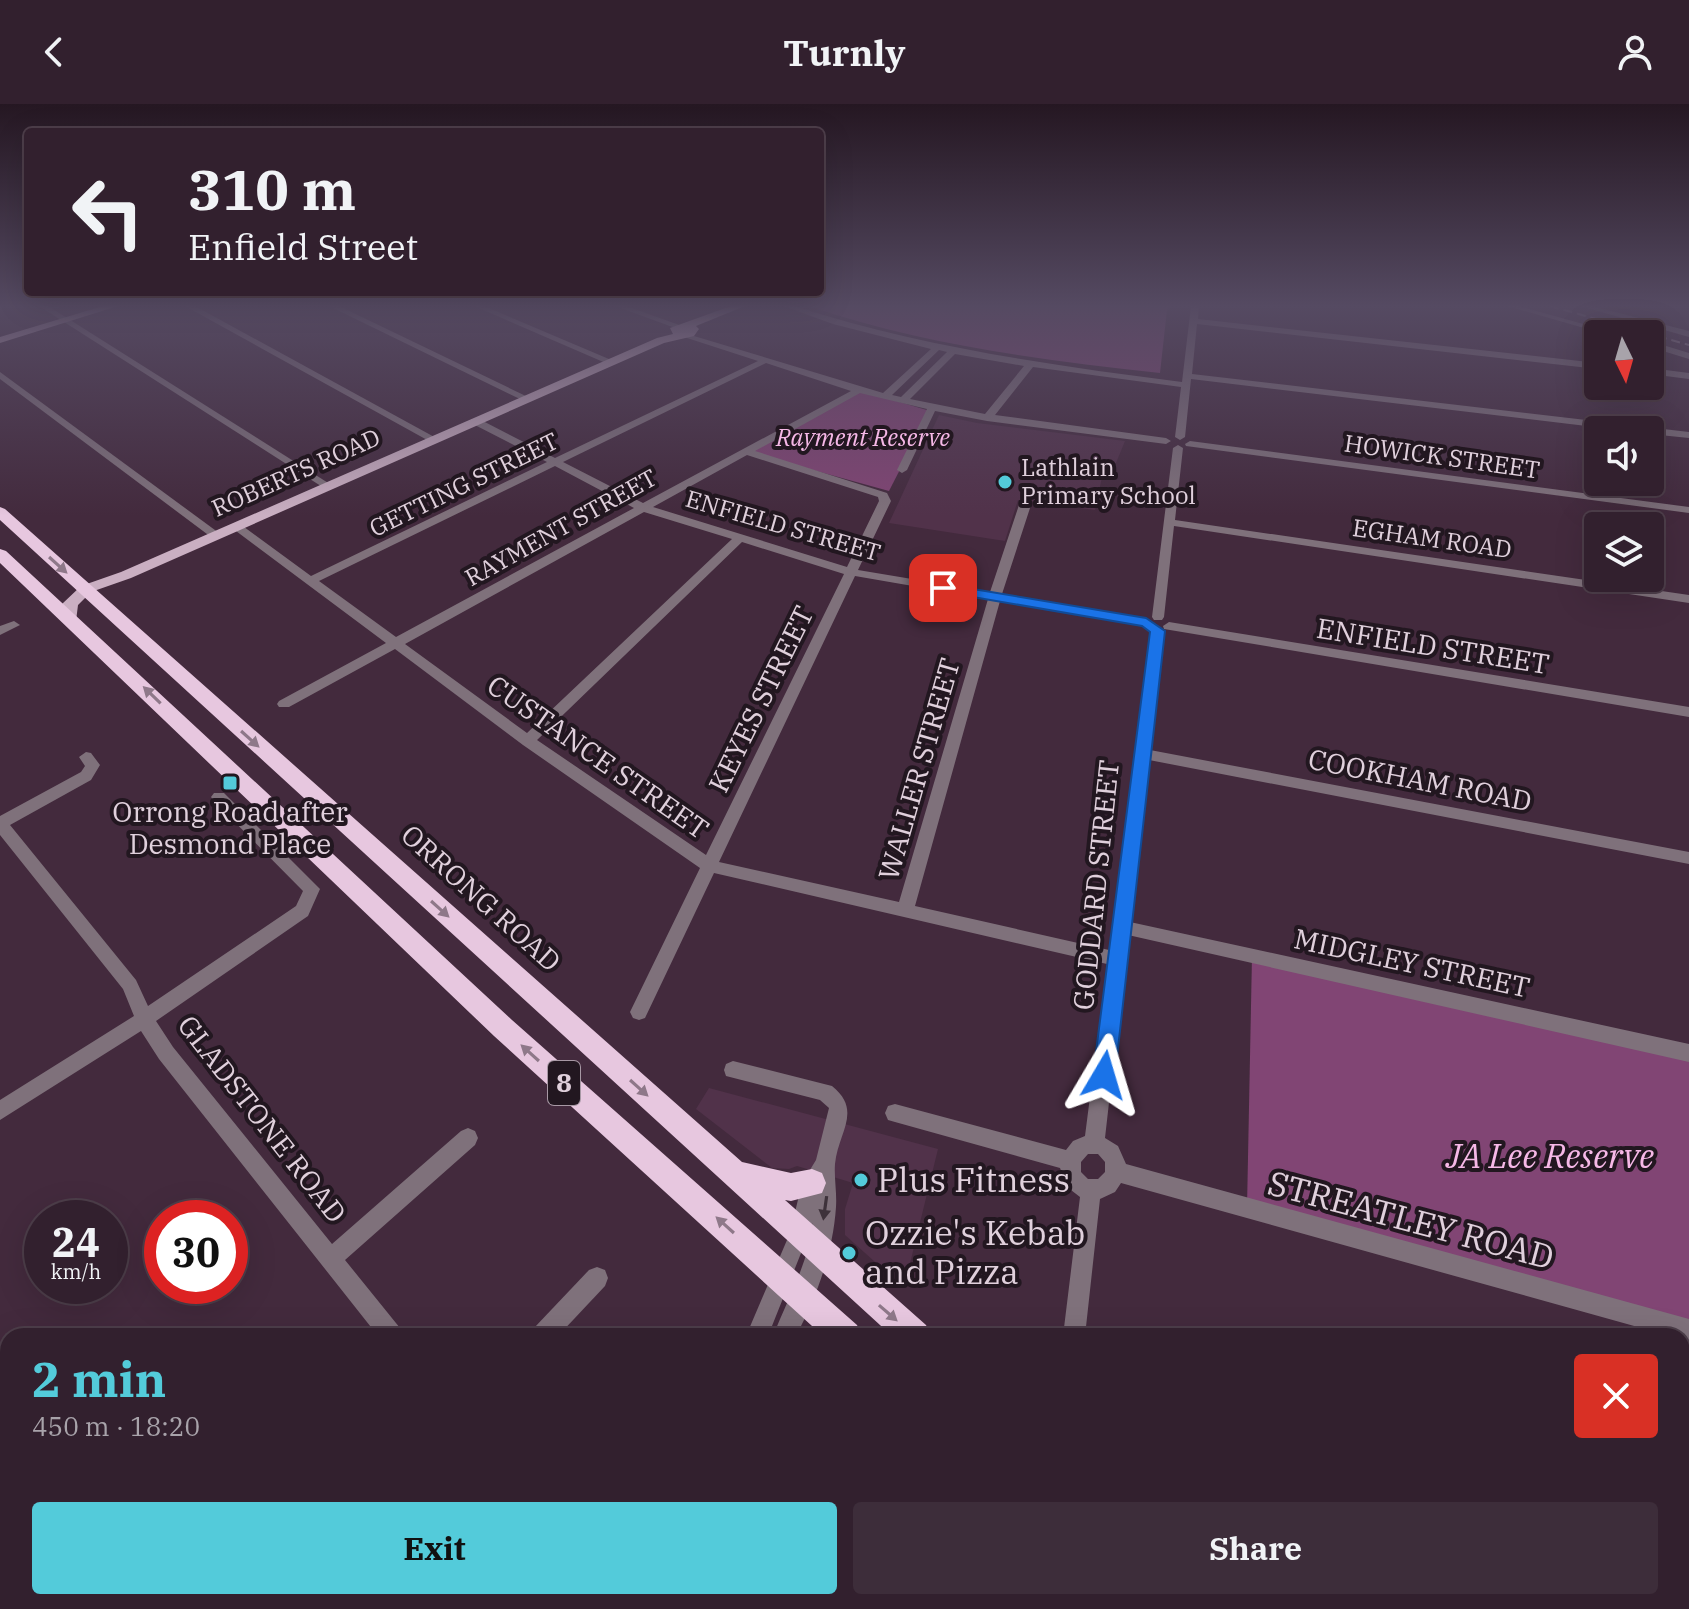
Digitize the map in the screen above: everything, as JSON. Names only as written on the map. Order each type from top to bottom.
[{"type":"highway","name":"ORRONG ROAD","points":[[0,512],[906,1328]]},
{"type":"highway","name":"8","points":[[0,554],[503,1028],[837,1328]]},
{"type":"highway","points":[[733,1174],[791,1187],[818,1173]]},
{"type":"main road","name":"ROBERTS ROAD","points":[[89,592],[577,376]]},
{"type":"main road","points":[[70,618],[70,604],[89,592]]},
{"type":"street","points":[[2,376],[215,535]]},
{"type":"street","points":[[154,376],[328,486]]},
{"type":"street","points":[[318,376],[433,439]]},
{"type":"street","points":[[480,376],[525,398]]},
{"type":"street","name":"GETTING STREET","points":[[310,581],[733,376]]},
{"type":"street","points":[[814,376],[932,408],[987,418],[1166,441],[1170,437],[1182,443]]},
{"type":"street","points":[[885,396],[906,376]]},
{"type":"street","points":[[903,401],[928,376]]},
{"type":"street","points":[[987,418],[1021,376]]},
{"type":"street","points":[[1144,376],[1584,423]]},
{"type":"street","name":"GODDARD STREET","points":[[1094,1145],[1168,522],[1182,443],[1186,376]]},
{"type":"street","points":[[896,386],[913,391]]},
{"type":"street","name":"RAYMENT STREET","points":[[284,704],[859,390]]},
{"type":"street","points":[[902,470],[932,408]]},
{"type":"street","name":"ENFIELD STREET","points":[[475,421],[643,508],[850,572],[1689,712]]},
{"type":"street","points":[[1664,432],[1689,435]]},
{"type":"street","name":"HOWICK STREET","points":[[1182,443],[1689,510]]},
{"type":"street","name":"KEYES STREET","points":[[639,1012],[885,501],[883,495],[744,451]]},
{"type":"street","name":"WALLER STREET","points":[[905,910],[995,597],[1025,505]]},
{"type":"street","name":"EGHAM ROAD","points":[[1168,522],[1689,599]]},
{"type":"street","name":"CUSTANCE STREET","points":[[236,526],[528,741],[710,866],[1118,959]]},
{"type":"street","points":[[528,741],[739,539]]},
{"type":"street","points":[[0,631],[14,625]]},
{"type":"street","name":"COOKHAM ROAD","points":[[1141,753],[1689,858]]},
{"type":"street","points":[[0,824],[86,776],[93,765],[86,757]]},
{"type":"street","points":[[0,1111],[144,1019],[302,911],[312,889],[219,797]]},
{"type":"street","name":"GLADSTONE ROAD","points":[[0,824],[130,985],[144,1019],[166,1053],[386,1328]]},
{"type":"street","name":"MIDGLEY STREET","points":[[1122,927],[1689,1053]]},
{"type":"street","points":[[733,1070],[831,1096],[837,1102],[839,1114],[818,1173],[827,1185],[793,1287],[785,1328]]},
{"type":"street","points":[[895,1113],[1070,1161]]},
{"type":"street","points":[[332,1258],[468,1138]]},
{"type":"street","points":[[1094,1145],[1107,1152],[1117,1172],[1111,1185],[1091,1190],[1076,1180],[1070,1161],[1076,1149],[1094,1145]]},
{"type":"street","name":"STREATLEY ROAD","points":[[1117,1172],[1682,1328]]},
{"type":"street","points":[[1075,1328],[1091,1190]]},
{"type":"street","points":[[550,1328],[597,1278]]},
{"type":"street","points":[[763,1328],[793,1287]]},
{"type":"shaded area","name":"Lathlain Primary School","points":[[939,415],[977,423],[1125,441],[1116,463],[1105,463],[1095,510],[1018,500],[1005,541],[889,523]]},
{"type":"shaded area","points":[[709,1088],[938,1149],[904,1288],[845,1235],[845,1209],[853,1183],[797,1166],[772,1168],[696,1109]]},
{"type":"green space","name":"Rayment Reserve","points":[[859,390],[930,411],[889,491],[744,451]]},
{"type":"green space","name":"JA Lee Reserve","points":[[1252,956],[1689,1053],[1689,1328],[1247,1208]]},
{"type":"place","name":"Lathlain Primary School","points":[[1005,482]]},
{"type":"place","name":"Orrong Road after Desmond Place","points":[[230,783]]},
{"type":"place","name":"Plus Fitness","points":[[861,1180]]},
{"type":"place","name":"Ozzie's Kebab and Pizza","points":[[849,1253]]},
{"type":"route","points":[[943,588],[1146,622],[1157,631],[1104,1075]]}]
